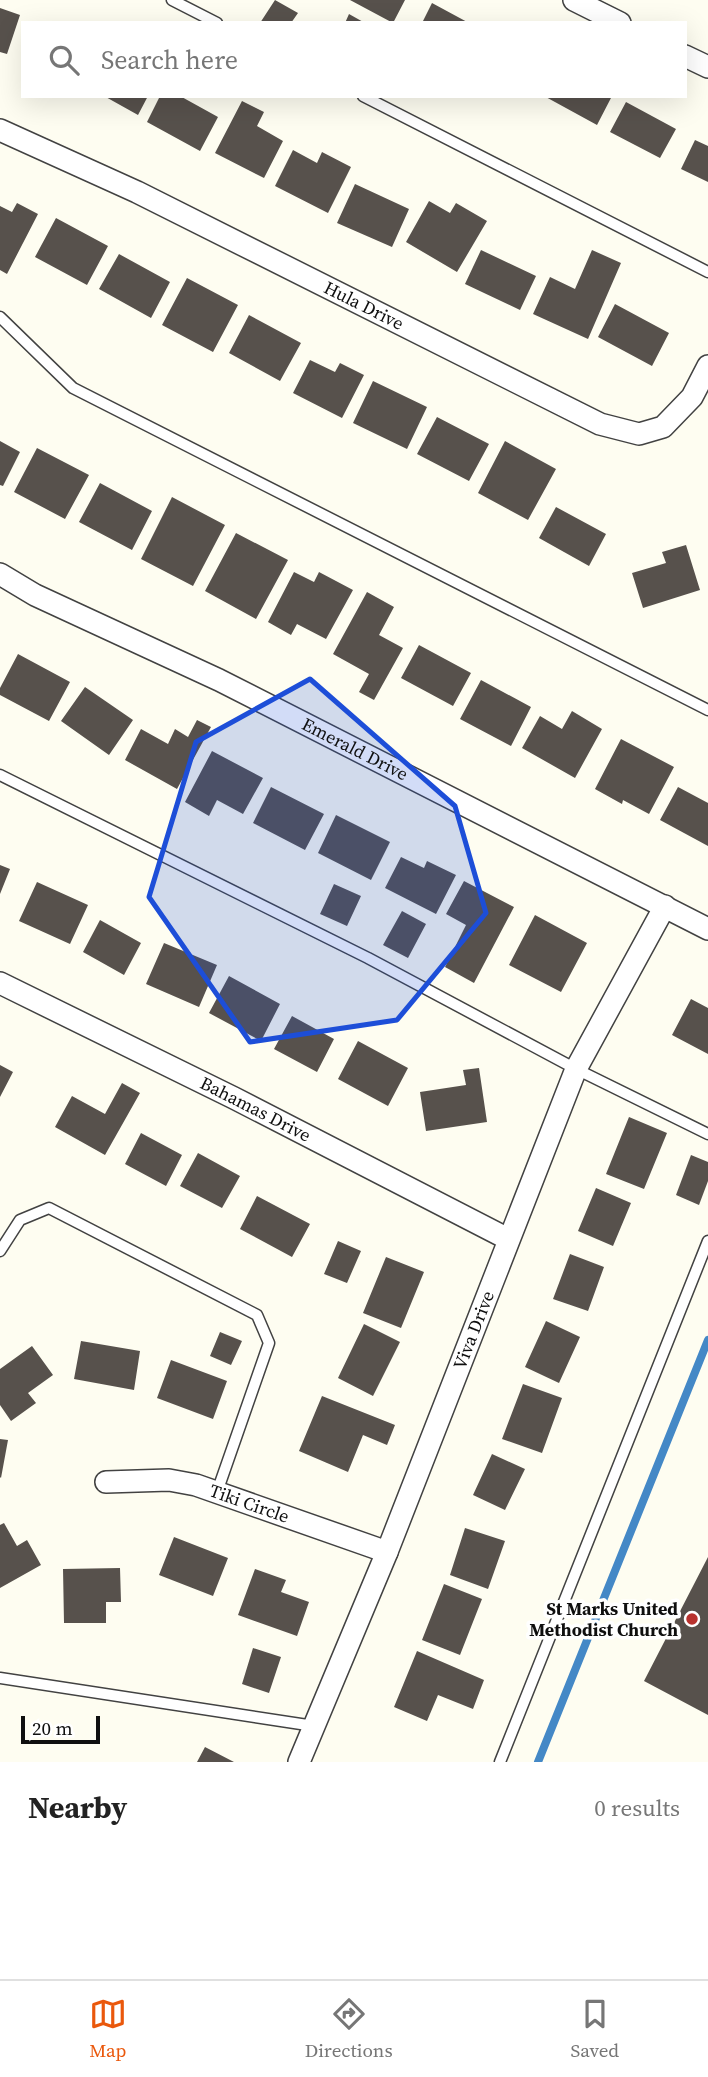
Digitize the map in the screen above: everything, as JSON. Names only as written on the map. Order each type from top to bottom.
[{"type":"street","points":[[574,0],[616,21]]},
{"type":"street","points":[[687,57],[708,67]]},
{"type":"street","name":"Hula Drive","points":[[0,130],[137,192],[600,424],[639,433],[663,427],[692,397],[708,366]]},
{"type":"street","name":"Emerald Drive","points":[[0,574],[36,595],[219,680],[708,929]]},
{"type":"street","name":"Viva Drive","points":[[299,1762],[387,1552],[576,1069],[665,906]]},
{"type":"street","name":"Bahamas Drive","points":[[0,983],[234,1098],[508,1239]]},
{"type":"street","name":"Tiki Circle","points":[[106,1482],[169,1480],[196,1485],[387,1552]]},
{"type":"lane","points":[[172,0],[213,21]]},
{"type":"lane","points":[[367,98],[708,272]]},
{"type":"lane","points":[[0,317],[73,388],[708,710]]},
{"type":"lane","points":[[0,775],[368,958],[576,1069],[708,1134]]},
{"type":"lane","points":[[0,1251],[20,1220],[49,1208],[257,1315],[269,1343],[217,1492]]},
{"type":"lane","points":[[500,1762],[708,1241]]},
{"type":"lane","points":[[0,1678],[314,1726]]},
{"type":"highlighted area","points":[[310,679],[455,806],[486,913],[397,1020],[250,1042],[149,897],[196,742]]},
{"type":"building","points":[[275,0],[298,13],[292,21],[261,21]]},
{"type":"building","points":[[350,0],[405,0],[394,21]]},
{"type":"building","points":[[432,3],[465,21],[423,21]]},
{"type":"building","points":[[0,8],[20,15],[7,54],[0,52]]},
{"type":"building","points":[[349,14],[361,21],[346,21]]},
{"type":"building","points":[[108,98],[147,98],[138,115]]},
{"type":"building","points":[[159,98],[184,98],[218,117],[200,151],[147,122]]},
{"type":"building","points":[[548,98],[611,98],[597,125]]},
{"type":"building","points":[[242,101],[264,112],[257,126],[283,141],[264,178],[215,153]]},
{"type":"building","points":[[626,102],[676,129],[660,158],[610,132]]},
{"type":"building","points":[[695,140],[708,146],[708,182],[681,169]]},
{"type":"building","points":[[293,150],[317,163],[322,152],[351,167],[328,213],[275,186]]},
{"type":"building","points":[[355,184],[409,209],[392,247],[337,223]]},
{"type":"building","points":[[429,201],[450,213],[456,203],[487,221],[457,272],[406,242]]},
{"type":"building","points":[[17,203],[38,214],[7,274],[0,270],[0,206],[12,212]]},
{"type":"building","points":[[56,218],[108,246],[87,285],[35,257]]},
{"type":"building","points":[[481,250],[536,276],[520,310],[465,284]]},
{"type":"building","points":[[592,250],[621,263],[588,339],[533,314],[550,277],[575,289]]},
{"type":"building","points":[[119,254],[170,282],[151,318],[99,289]]},
{"type":"building","points":[[187,278],[238,305],[213,352],[162,325]]},
{"type":"building","points":[[615,304],[669,333],[652,366],[598,337]]},
{"type":"building","points":[[249,315],[301,343],[280,381],[229,353]]},
{"type":"building","points":[[310,360],[335,372],[340,363],[364,375],[342,418],[293,393]]},
{"type":"building","points":[[373,381],[427,407],[407,449],[353,423]]},
{"type":"building","points":[[437,417],[489,444],[469,481],[417,454]]},
{"type":"building","points":[[0,441],[20,452],[3,486],[0,485]]},
{"type":"building","points":[[505,441],[556,469],[528,520],[478,493]]},
{"type":"building","points":[[37,448],[89,475],[65,519],[14,492]]},
{"type":"building","points":[[100,483],[152,511],[132,550],[79,522]]},
{"type":"building","points":[[172,497],[225,525],[193,586],[141,559]]},
{"type":"building","points":[[556,507],[606,534],[589,566],[539,538]]},
{"type":"building","points":[[236,533],[288,560],[256,619],[205,591]]},
{"type":"building","points":[[686,545],[700,590],[643,608],[632,573],[666,563],[662,552]]},
{"type":"building","points":[[294,572],[314,582],[319,572],[353,590],[326,639],[297,624],[291,635],[268,622]]},
{"type":"building","points":[[367,592],[394,607],[379,635],[403,648],[374,700],[359,692],[369,674],[333,654]]},
{"type":"building","points":[[419,645],[471,673],[453,706],[401,678]]},
{"type":"building","points":[[18,654],[70,682],[49,721],[0,695],[0,688]]},
{"type":"building","points":[[481,680],[531,707],[511,746],[460,719]]},
{"type":"building","points":[[85,687],[133,720],[109,755],[61,721]]},
{"type":"building","points":[[572,711],[602,729],[575,778],[522,748],[540,716],[562,729]]},
{"type":"building","points":[[197,720],[211,727],[177,789],[125,760],[141,729],[168,744],[175,729],[188,737]]},
{"type":"building","points":[[621,739],[674,767],[649,814],[623,800],[622,804],[595,789]]},
{"type":"building","points":[[212,751],[263,778],[243,814],[217,800],[209,816],[185,802]]},
{"type":"building","points":[[271,787],[324,814],[305,850],[253,823]]},
{"type":"building","points":[[678,787],[708,803],[708,846],[660,820]]},
{"type":"building","points":[[336,815],[390,842],[371,880],[318,853]]},
{"type":"building","points":[[401,857],[424,868],[427,861],[456,875],[436,914],[385,888]]},
{"type":"building","points":[[0,865],[10,869],[0,894]]},
{"type":"building","points":[[464,881],[514,907],[474,983],[445,967],[466,925],[446,914]]},
{"type":"building","points":[[37,882],[88,905],[70,944],[19,921]]},
{"type":"building","points":[[334,884],[361,896],[347,926],[320,914]]},
{"type":"building","points":[[402,911],[426,924],[408,958],[383,945]]},
{"type":"building","points":[[535,915],[587,943],[561,992],[509,965]]},
{"type":"building","points":[[100,920],[141,943],[124,975],[83,952]]},
{"type":"building","points":[[164,943],[217,965],[199,1007],[146,984]]},
{"type":"building","points":[[229,976],[280,1004],[261,1041],[209,1013]]},
{"type":"building","points":[[691,999],[708,1008],[708,1054],[672,1035]]},
{"type":"building","points":[[292,1016],[334,1039],[317,1072],[274,1049]]},
{"type":"building","points":[[358,1041],[408,1068],[388,1106],[338,1079]]},
{"type":"building","points":[[0,1065],[13,1072],[0,1097]]},
{"type":"building","points":[[479,1068],[487,1122],[426,1131],[420,1092],[466,1085],[463,1070]]},
{"type":"building","points":[[122,1083],[140,1093],[105,1155],[55,1127],[72,1096],[105,1114]]},
{"type":"building","points":[[629,1117],[667,1133],[644,1189],[606,1174]]},
{"type":"building","points":[[141,1133],[182,1155],[166,1186],[125,1164]]},
{"type":"building","points":[[198,1153],[240,1176],[222,1208],[180,1186]]},
{"type":"building","points":[[691,1155],[708,1162],[708,1181],[699,1205],[676,1195]]},
{"type":"building","points":[[596,1188],[631,1203],[613,1246],[578,1231]]},
{"type":"building","points":[[257,1196],[310,1224],[292,1257],[240,1229]]},
{"type":"building","points":[[338,1241],[361,1251],[347,1283],[324,1274]]},
{"type":"building","points":[[570,1254],[604,1267],[588,1311],[553,1299]]},
{"type":"building","points":[[386,1257],[424,1272],[401,1328],[363,1313]]},
{"type":"building","points":[[546,1321],[580,1337],[559,1383],[525,1367]]},
{"type":"building","points":[[364,1324],[400,1342],[373,1396],[338,1378]]},
{"type":"building","points":[[220,1332],[242,1341],[231,1365],[210,1356]]},
{"type":"building","points":[[81,1341],[140,1351],[134,1390],[74,1379]]},
{"type":"building","points":[[32,1346],[53,1375],[28,1393],[36,1403],[11,1421],[0,1405],[0,1369]]},
{"type":"building","points":[[171,1360],[227,1381],[213,1419],[157,1398]]},
{"type":"building","points":[[523,1384],[562,1398],[542,1453],[502,1439]]},
{"type":"building","points":[[322,1396],[395,1425],[387,1445],[363,1435],[348,1472],[299,1451]]},
{"type":"building","points":[[0,1439],[8,1440],[1,1478],[0,1477]]},
{"type":"building","points":[[492,1454],[525,1469],[505,1510],[473,1495]]},
{"type":"building","points":[[4,1523],[17,1546],[27,1540],[41,1565],[0,1588],[0,1525]]},
{"type":"building","points":[[465,1528],[505,1541],[488,1589],[450,1575]]},
{"type":"building","points":[[174,1537],[228,1558],[213,1596],[159,1575]]},
{"type":"building","name":"St Marks United Methodist Church","points":[[708,1557],[708,1715],[644,1681]]},
{"type":"building","points":[[120,1568],[121,1602],[106,1602],[106,1623],[64,1623],[63,1569]]},
{"type":"building","points":[[255,1569],[286,1580],[281,1592],[309,1602],[297,1636],[238,1615]]},
{"type":"building","points":[[444,1584],[482,1599],[460,1655],[422,1640]]},
{"type":"building","points":[[253,1648],[281,1657],[269,1693],[242,1684]]},
{"type":"building","points":[[417,1651],[484,1680],[473,1709],[438,1695],[427,1721],[394,1707]]},
{"type":"building","points":[[205,1747],[234,1762],[197,1762]]},
{"type":"waterway","points":[[538,1762],[708,1340]]},
{"type":"place","name":"St Marks United Methodist Church","points":[[692,1619]]}]
